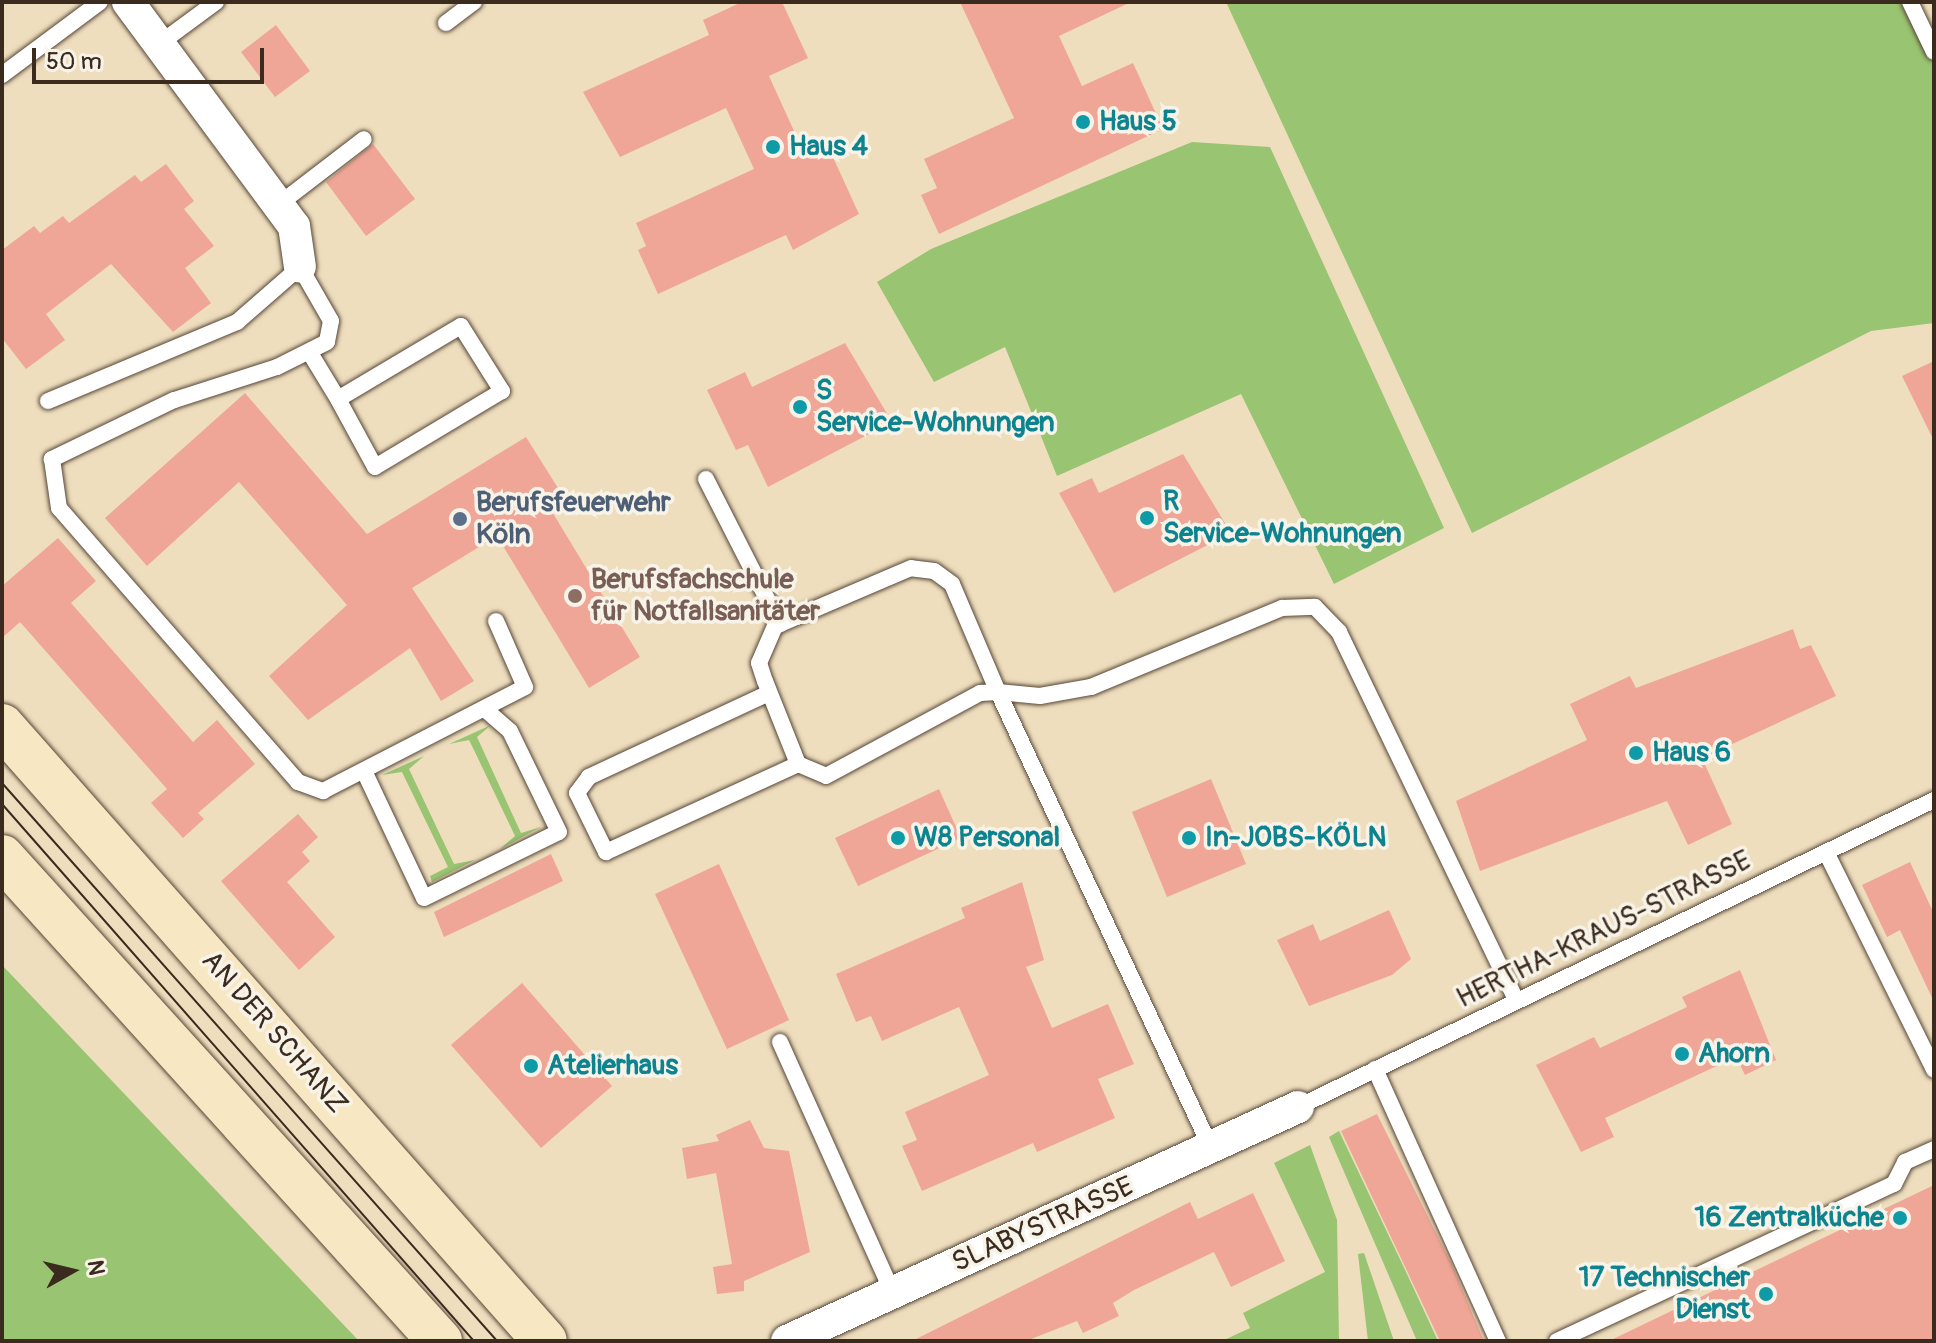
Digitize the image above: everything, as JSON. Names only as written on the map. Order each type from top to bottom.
[{"type":"main road","name":"AN DER SCHANZ","points":[[2,726],[545,1341]]},
{"type":"main road","points":[[2,857],[440,1341]]},
{"type":"street","points":[[128,2],[294,226],[300,267]]},
{"type":"street","name":"SLABYSTRASSE","points":[[787,1341],[1298,1107]]},
{"type":"lane","points":[[2,75],[100,2]]},
{"type":"lane","points":[[159,44],[216,2]]},
{"type":"lane","points":[[446,23],[474,2]]},
{"type":"lane","points":[[1910,2],[1934,52]]},
{"type":"lane","points":[[278,205],[364,139]]},
{"type":"lane","points":[[48,401],[237,322],[300,267],[331,321],[327,342],[310,353],[174,400],[52,459],[59,508],[298,782],[323,791],[486,710],[525,687],[496,621]]},
{"type":"lane","points":[[310,353],[375,467],[502,391],[461,326],[338,399]]},
{"type":"lane","points":[[706,479],[780,624]]},
{"type":"lane","points":[[1211,1148],[998,692],[952,584],[934,571],[911,568],[780,624],[759,663],[798,764],[826,776],[980,693],[998,692],[1040,696],[1091,687],[1282,608],[1315,607],[1339,632],[1516,1000]]},
{"type":"lane","points":[[769,693],[589,777],[577,793],[606,852],[798,764]]},
{"type":"lane","points":[[364,771],[424,898],[559,832],[510,731],[486,710]]},
{"type":"lane","name":"HERTHA-KRAUS-STRASSE","points":[[1298,1107],[1934,800]]},
{"type":"lane","points":[[1826,852],[1934,1070]]},
{"type":"lane","points":[[780,1042],[893,1293]]},
{"type":"lane","points":[[1375,1069],[1498,1341]]},
{"type":"lane","points":[[1557,1341],[1894,1184],[1905,1162],[1934,1149]]},
{"type":"green space","points":[[1226,2],[1910,2],[1934,59],[1934,323],[1871,331],[1472,533]]},
{"type":"green space","points":[[1192,142],[1270,147],[1444,528],[1334,584],[1241,394],[1057,476],[1005,347],[934,382],[877,282],[931,249]]},
{"type":"green space","points":[[491,725],[477,737],[521,833],[541,827],[500,849],[515,836],[474,750],[469,740],[449,744]]},
{"type":"green space","points":[[424,756],[409,769],[454,864],[475,860],[432,882],[430,876],[448,867],[402,772],[382,775]]},
{"type":"green space","points":[[2,965],[359,1341],[2,1341]]},
{"type":"green space","points":[[1339,1131],[1438,1341],[1417,1341],[1329,1137]]},
{"type":"green space","points":[[1310,1145],[1337,1220],[1339,1341],[1222,1341],[1250,1328],[1243,1313],[1325,1272],[1274,1163]]},
{"type":"green space","points":[[1364,1253],[1394,1341],[1368,1341],[1358,1254]]},
{"type":"building","name":"Haus 4","points":[[742,2],[782,2],[808,58],[769,76],[804,153],[826,142],[859,214],[793,250],[786,235],[658,294],[638,250],[646,246],[636,223],[754,169],[726,108],[620,157],[583,92],[709,35],[703,20]]},
{"type":"building","name":"Haus 5","points":[[960,2],[1131,2],[1059,36],[1082,86],[1133,63],[1163,129],[939,234],[921,195],[937,188],[924,159],[1014,118]]},
{"type":"building","points":[[276,25],[310,71],[275,97],[241,52]]},
{"type":"building","points":[[373,144],[415,199],[366,236],[326,182]]},
{"type":"building","points":[[166,164],[194,201],[184,209],[214,246],[185,268],[211,303],[173,332],[111,264],[46,314],[65,340],[26,369],[2,338],[2,250],[34,226],[40,233],[63,216],[69,223],[135,175],[141,182]]},
{"type":"building","name":"S Service-Wohnungen","points":[[845,343],[892,422],[768,487],[748,445],[736,450],[707,390],[745,372],[752,387]]},
{"type":"building","points":[[1934,361],[1934,441],[1902,376]]},
{"type":"building","points":[[245,393],[367,534],[526,437],[563,496],[548,505],[640,657],[589,688],[497,536],[412,588],[474,681],[441,701],[410,648],[308,720],[269,676],[347,605],[239,482],[147,566],[105,518]]},
{"type":"building","name":"R Service-Wohnungen","points":[[1183,454],[1231,533],[1114,593],[1059,493],[1092,478],[1099,493]]},
{"type":"building","points":[[58,538],[96,581],[71,603],[193,742],[217,720],[255,764],[198,813],[204,819],[183,838],[151,803],[167,789],[20,622],[2,638],[2,586]]},
{"type":"building","name":"Haus 6","points":[[1793,629],[1800,649],[1811,645],[1836,696],[1702,758],[1732,824],[1688,845],[1667,801],[1480,871],[1456,801],[1587,740],[1570,704],[1630,676],[1636,688]]},
{"type":"building","name":"In-JOBS-KÖLN","points":[[1211,779],[1246,864],[1167,897],[1132,812]]},
{"type":"building","name":"W8 Personal","points":[[939,789],[961,838],[858,886],[835,838]]},
{"type":"building","points":[[298,814],[318,837],[302,852],[310,861],[287,882],[335,937],[299,970],[221,881]]},
{"type":"building","points":[[551,854],[563,881],[444,937],[434,912]]},
{"type":"building","points":[[1910,862],[1934,914],[1934,1002],[1900,930],[1887,937],[1862,885]]},
{"type":"building","points":[[719,864],[789,1020],[727,1049],[655,894]]},
{"type":"building","points":[[1022,882],[1044,960],[1026,967],[1052,1028],[1108,1004],[1134,1064],[1098,1079],[1115,1118],[1037,1152],[1033,1143],[922,1191],[902,1146],[917,1140],[905,1112],[989,1075],[959,1007],[882,1041],[871,1016],[856,1022],[836,974],[965,918],[961,908]]},
{"type":"building","points":[[1389,910],[1411,959],[1392,975],[1309,1006],[1277,940],[1313,924],[1320,941]]},
{"type":"building","name":"Ahorn","points":[[1740,970],[1776,1060],[1745,1075],[1736,1057],[1605,1118],[1614,1137],[1581,1152],[1536,1065],[1594,1037],[1600,1048],[1687,1007],[1682,997]]},
{"type":"building","name":"Atelierhaus","points":[[522,983],[612,1086],[541,1148],[451,1045]]},
{"type":"building","points":[[1377,1114],[1452,1265],[1484,1341],[1440,1341],[1341,1131]]},
{"type":"building","points":[[750,1120],[764,1148],[789,1151],[810,1252],[744,1281],[744,1291],[717,1294],[713,1267],[732,1264],[716,1173],[687,1179],[682,1148],[719,1141],[716,1135]]},
{"type":"building","points":[[1934,1185],[1934,1341],[1609,1341],[1796,1251]]},
{"type":"building","points":[[1253,1193],[1285,1261],[1231,1287],[1214,1252],[1134,1290],[1113,1303],[1119,1316],[1083,1333],[1077,1321],[1026,1341],[912,1341],[1190,1202],[1198,1219]]},
{"type":"tram line","points":[[2,783],[497,1341]]},
{"type":"tram line","points":[[2,804],[474,1341]]},
{"type":"place","name":"Haus 5","points":[[1083,122]]},
{"type":"place","name":"Haus 4","points":[[773,147]]},
{"type":"place","name":"S Service-Wohnungen","points":[[800,407]]},
{"type":"place","name":"R Service-Wohnungen","points":[[1147,518]]},
{"type":"place","name":"Berufsfeuerwehr Köln","points":[[460,519]]},
{"type":"place","name":"Berufsfachschule für Notfallsanitäter","points":[[575,596]]},
{"type":"place","name":"Haus 6","points":[[1636,753]]},
{"type":"place","name":"W8 Personal","points":[[898,838]]},
{"type":"place","name":"In-JOBS-KÖLN","points":[[1189,838]]},
{"type":"place","name":"Ahorn","points":[[1682,1054]]},
{"type":"place","name":"Atelierhaus","points":[[531,1066]]},
{"type":"place","name":"16 Zentralküche","points":[[1900,1218]]},
{"type":"place","name":"17 Technischer Dienst","points":[[1766,1294]]}]
